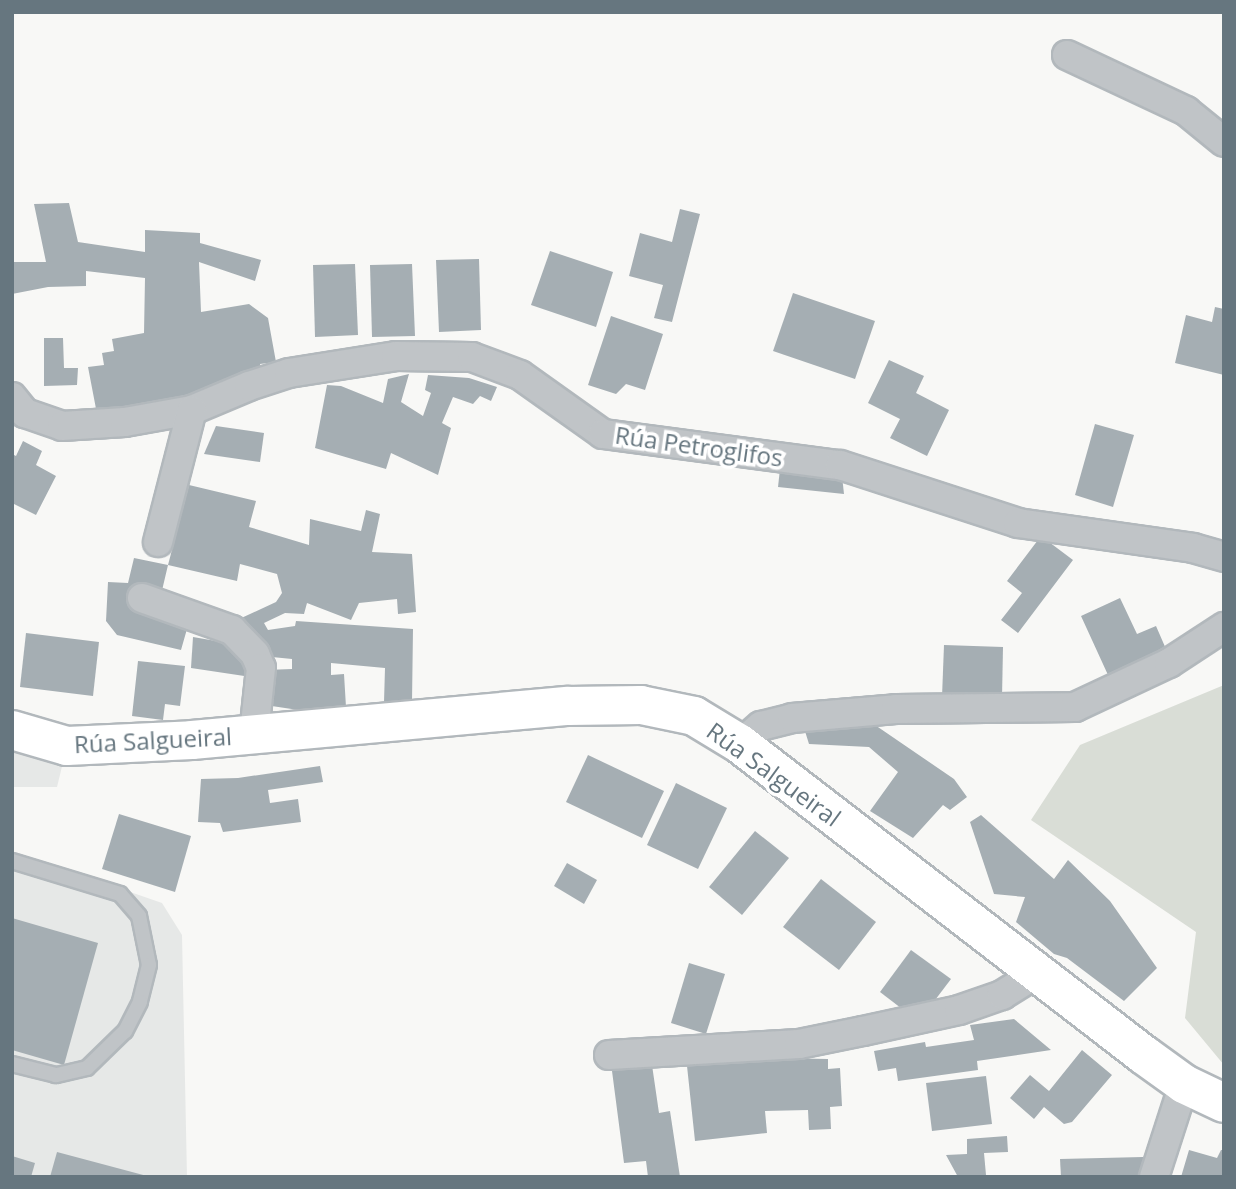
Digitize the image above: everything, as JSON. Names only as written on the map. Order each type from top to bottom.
[{"type":"street","points":[[1067,55],[1186,111],[1224,142]]},
{"type":"street","name":"Rúa Petroglifos","points":[[12,397],[25,413],[62,426],[125,422],[191,410],[289,373],[396,356],[472,357],[520,375],[603,434],[840,465],[1018,523],[1193,548],[1224,557]]},
{"type":"street","points":[[158,542],[191,410]]},
{"type":"street","name":"Rúa Salgueiral","points":[[142,598],[232,630],[254,654],[261,668],[254,734]]},
{"type":"street","points":[[740,744],[761,726],[792,718],[897,709],[1075,707],[1169,663],[1224,626]]},
{"type":"street","name":"Rúa Salgueiral","points":[[12,730],[67,746],[254,734],[568,706],[641,705],[694,716],[740,744],[1184,1084],[1224,1103]]},
{"type":"street","points":[[609,1055],[799,1044],[959,1010],[1002,995],[1040,972]]},
{"type":"street","points":[[1154,1177],[1184,1084]]},
{"type":"lane","points":[[12,862],[120,894],[139,916],[149,965],[140,1002],[125,1031],[87,1068],[56,1075],[12,1063]]},
{"type":"shaded area","points":[[1224,685],[1224,1065],[1185,1018],[1196,932],[1031,820],[1080,745]]},
{"type":"shaded area","points":[[12,730],[67,746],[57,787],[12,787]]},
{"type":"shaded area","points":[[12,851],[162,903],[182,935],[187,1177],[12,1177]]},
{"type":"building","points":[[69,203],[78,242],[145,252],[145,230],[200,233],[200,243],[261,260],[255,281],[199,262],[201,312],[249,304],[268,318],[276,362],[260,364],[262,373],[247,382],[97,414],[88,367],[104,365],[102,353],[114,351],[112,339],[144,333],[145,278],[86,271],[86,286],[48,287],[12,294],[12,262],[46,262],[34,204]]},
{"type":"building","points":[[680,209],[700,214],[672,322],[654,318],[663,285],[629,276],[640,233],[672,242]]},
{"type":"building","points":[[550,251],[613,272],[596,327],[531,305]]},
{"type":"building","points":[[479,259],[481,330],[439,332],[436,260]]},
{"type":"building","points":[[355,264],[358,335],[315,337],[313,265]]},
{"type":"building","points":[[412,264],[415,336],[372,337],[370,265]]},
{"type":"building","points":[[793,293],[875,321],[855,379],[773,351]]},
{"type":"building","points":[[1215,307],[1224,309],[1224,375],[1175,363],[1186,315],[1212,322]]},
{"type":"building","points":[[611,316],[663,334],[645,390],[626,384],[616,394],[588,385]]},
{"type":"building","points":[[44,338],[63,338],[64,368],[78,368],[77,385],[44,386]]},
{"type":"building","points":[[889,360],[924,376],[916,393],[949,410],[927,456],[890,438],[900,419],[868,403]]},
{"type":"building","points":[[409,374],[401,402],[423,416],[431,393],[425,390],[428,375],[469,378],[497,387],[491,401],[480,396],[473,404],[453,397],[442,423],[451,428],[438,475],[391,453],[386,469],[315,448],[327,385],[341,386],[383,403],[388,379]]},
{"type":"building","points":[[1095,424],[1134,435],[1113,507],[1075,495]]},
{"type":"building","points":[[216,426],[264,433],[260,462],[204,454]]},
{"type":"building","points":[[23,441],[42,451],[36,465],[56,476],[36,515],[12,503],[12,454],[16,456]]},
{"type":"building","points":[[780,469],[842,476],[844,494],[778,487]]},
{"type":"building","points":[[189,485],[256,501],[249,527],[309,545],[310,519],[361,531],[366,510],[380,514],[372,552],[412,554],[416,612],[398,614],[397,599],[359,603],[351,620],[307,603],[304,614],[285,613],[264,623],[268,630],[295,626],[296,621],[413,629],[412,702],[384,702],[385,668],[331,663],[331,675],[344,674],[346,707],[305,711],[265,705],[266,670],[292,669],[292,659],[272,657],[254,645],[237,620],[276,602],[282,593],[277,574],[240,564],[237,581],[168,565]]},
{"type":"building","points":[[1041,536],[1073,560],[1018,633],[1001,620],[1022,593],[1007,581]]},
{"type":"building","points":[[134,558],[168,565],[160,599],[127,591],[155,614],[189,622],[181,650],[117,635],[106,621],[108,582],[128,583]]},
{"type":"building","points":[[1120,598],[1137,634],[1156,626],[1166,649],[1108,675],[1081,616]]},
{"type":"building","points":[[26,633],[99,642],[93,696],[20,687]]},
{"type":"building","points":[[193,637],[239,645],[251,677],[191,668]]},
{"type":"building","points":[[944,645],[1003,647],[1002,698],[942,697]]},
{"type":"building","points":[[138,661],[185,666],[180,706],[165,704],[163,720],[132,716]]},
{"type":"building","points":[[875,725],[954,779],[967,797],[950,810],[943,805],[913,838],[870,811],[898,772],[869,747],[809,744],[804,728]]},
{"type":"building","points":[[588,755],[664,791],[642,838],[566,802]]},
{"type":"building","points":[[320,766],[323,782],[268,790],[270,803],[298,799],[301,822],[223,832],[220,823],[198,822],[201,779],[238,778]]},
{"type":"building","points":[[676,783],[727,808],[698,869],[647,845]]},
{"type":"building","points":[[119,814],[191,836],[175,892],[102,869]]},
{"type":"building","points":[[981,815],[1054,879],[1068,860],[1110,901],[1157,968],[1124,1001],[1067,958],[1054,954],[1016,922],[1025,897],[994,894],[970,822]]},
{"type":"building","points":[[755,831],[789,858],[742,915],[709,887]]},
{"type":"building","points":[[567,863],[597,880],[584,904],[554,886]]},
{"type":"building","points":[[821,879],[876,922],[839,970],[783,927]]},
{"type":"building","points":[[12,918],[98,943],[64,1065],[12,1050]]},
{"type":"building","points":[[911,950],[951,979],[926,1012],[910,1015],[880,992]]},
{"type":"building","points":[[689,963],[725,974],[706,1034],[671,1023]]},
{"type":"building","points":[[1014,1019],[1051,1050],[977,1061],[978,1070],[898,1081],[896,1068],[878,1071],[874,1051],[925,1042],[926,1047],[974,1040],[970,1025]]},
{"type":"building","points":[[1082,1050],[1112,1075],[1072,1122],[1064,1124],[1044,1107],[1034,1119],[1010,1098],[1030,1075],[1049,1091]]},
{"type":"building","points":[[716,1057],[828,1059],[828,1069],[840,1068],[842,1106],[830,1107],[831,1129],[809,1130],[808,1110],[765,1111],[767,1133],[695,1141],[687,1066],[709,1063]]},
{"type":"building","points":[[652,1065],[659,1113],[670,1111],[680,1177],[648,1177],[646,1161],[624,1163],[612,1071]]},
{"type":"building","points":[[986,1076],[992,1124],[932,1131],[926,1083]]},
{"type":"building","points":[[1007,1136],[1008,1152],[984,1153],[986,1175],[958,1177],[946,1155],[967,1154],[967,1139]]},
{"type":"building","points":[[1189,1150],[1217,1158],[1221,1150],[1224,1150],[1224,1177],[1181,1177]]},
{"type":"building","points":[[57,1152],[147,1176],[147,1177],[50,1177]]},
{"type":"building","points":[[12,1156],[35,1163],[31,1177],[12,1177]]},
{"type":"building","points":[[1143,1157],[1144,1177],[1061,1177],[1060,1159]]}]
